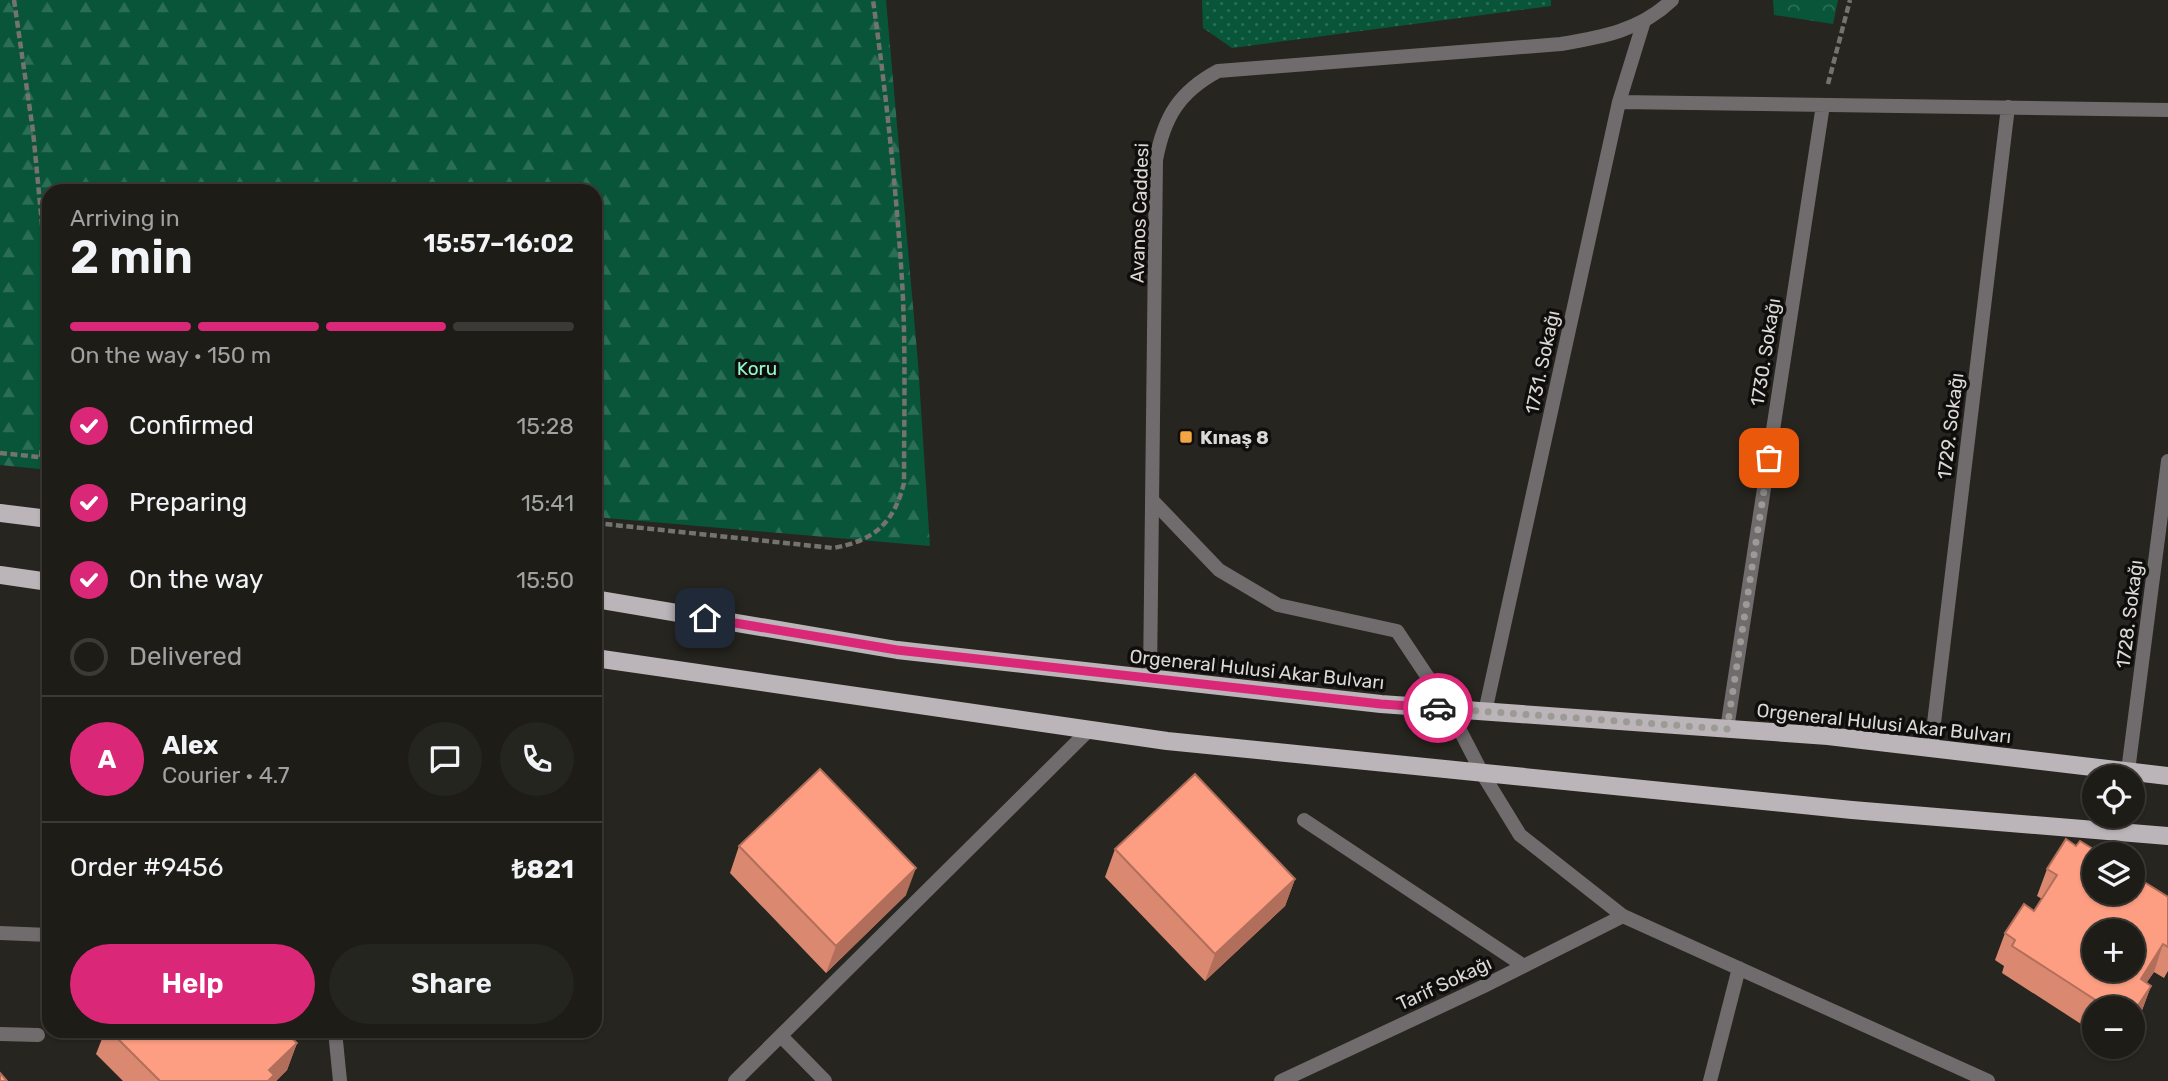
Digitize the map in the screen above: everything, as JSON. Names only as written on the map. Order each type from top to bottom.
[{"type":"main road","points":[[0,513],[42,518]]},
{"type":"main road","points":[[0,575],[42,581]]},
{"type":"main road","name":"Orgeneral Hulusi Akar Bulvarı","points":[[602,600],[897,650],[1381,704],[1828,736],[2082,766]]},
{"type":"main road","points":[[602,659],[1167,741],[1852,810],[2168,836]]},
{"type":"main road","name":"Orgeneral Hulusi Akar Bulvarı","points":[[2145,773],[2168,776]]},
{"type":"street","name":"Avanos Caddesi","points":[[1150,678],[1156,160],[1167,118],[1179,101],[1190,89],[1218,71],[1562,44],[1600,38],[1644,21],[1672,0]]},
{"type":"street","name":"1731. Sokağı","points":[[1485,712],[1619,102],[1644,21]]},
{"type":"street","points":[[1619,102],[2168,110]]},
{"type":"street","name":"1730. Sokağı","points":[[1727,729],[1823,105]]},
{"type":"street","name":"1729. Sokağı","points":[[1931,748],[2008,107]]},
{"type":"street","name":"1728. Sokağı","points":[[2129,765],[2168,461]]},
{"type":"street","points":[[1152,500],[1219,570],[1278,605],[1397,631],[1448,709],[1482,773],[1520,835],[1623,916],[1988,1081]]},
{"type":"street","points":[[736,1081],[1089,730]]},
{"type":"street","points":[[1304,820],[1524,966]]},
{"type":"street","name":"Tarif Sokağı","points":[[1281,1081],[1623,916]]},
{"type":"street","points":[[0,933],[42,935]]},
{"type":"street","points":[[1710,1081],[1739,968]]},
{"type":"street","points":[[0,1034],[38,1035]]},
{"type":"street","points":[[781,1036],[825,1081]]},
{"type":"street","points":[[336,1038],[340,1081]]},
{"type":"path","points":[[14,0],[33,131],[42,224]]},
{"type":"path","points":[[602,524],[834,548],[868,538],[882,527],[900,499],[904,483],[902,283],[886,100],[873,0]]},
{"type":"path","points":[[1823,105],[1850,0]]},
{"type":"path","points":[[0,453],[41,457],[42,446]]},
{"type":"green space","name":"Koru","points":[[0,0],[886,0],[918,363],[930,546],[602,518],[602,184],[42,184],[42,469],[0,465]]},
{"type":"green space","points":[[1202,0],[1551,0],[1551,6],[1232,48],[1203,28]]},
{"type":"green space","points":[[1773,0],[1838,0],[1833,24],[1774,15]]},
{"type":"building","points":[[820,769],[916,868],[836,946],[739,846]]},
{"type":"building","points":[[1195,774],[1295,879],[1215,954],[1115,849]]},
{"type":"building","points":[[2066,839],[2076,846],[2080,841],[2082,905],[2145,905],[2145,883],[2168,897],[2168,947],[2163,944],[2145,973],[2145,919],[2082,919],[2082,982],[2145,982],[2151,986],[2144,996],[2089,996],[2012,946],[2015,940],[2005,933],[2024,904],[2034,911],[2057,875],[2047,869]]},
{"type":"building","points":[[117,1038],[292,1038],[297,1043],[269,1070],[274,1075],[268,1081],[160,1081]]},
{"type":"way so far","points":[[1438,708],[1727,729],[1769,458]]},
{"type":"place","name":"Kınaş 8","points":[[1186,437]]},
{"type":"route","points":[[705,618],[897,650],[1438,708]]}]
